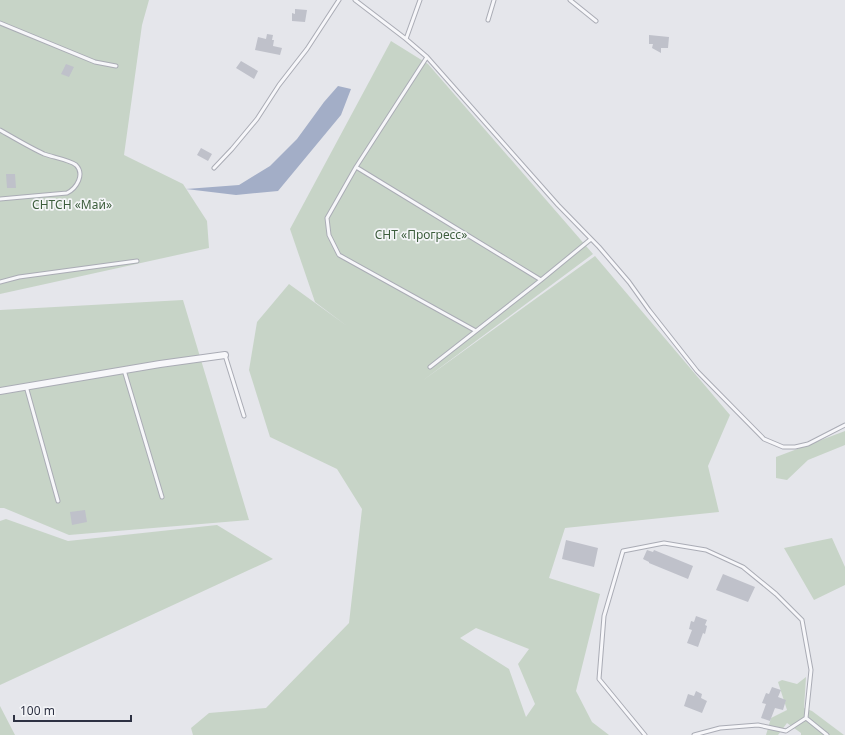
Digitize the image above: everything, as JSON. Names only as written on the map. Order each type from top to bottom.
[{"type":"street","points":[[0,391],[225,355]]},
{"type":"lane","points":[[214,168],[257,119],[279,85],[307,49],[339,0]]},
{"type":"lane","points":[[355,0],[427,57],[558,205],[591,239],[629,282],[697,371],[764,439],[783,447],[795,447],[808,444],[845,425]]},
{"type":"lane","points":[[406,39],[420,0]]},
{"type":"lane","points":[[488,20],[494,0]]},
{"type":"lane","points":[[570,0],[596,21]]},
{"type":"lane","points":[[0,23],[95,62],[116,66]]},
{"type":"lane","points":[[427,57],[356,167],[327,218],[329,236],[338,255],[476,331]]},
{"type":"lane","points":[[0,130],[43,153],[74,164],[79,169],[80,174],[78,182],[73,190],[67,193],[0,199]]},
{"type":"lane","points":[[356,167],[541,280]]},
{"type":"lane","points":[[430,367],[591,239]]},
{"type":"lane","points":[[0,282],[19,277],[137,261]]},
{"type":"lane","points":[[225,355],[244,416]]},
{"type":"lane","points":[[124,370],[162,497]]},
{"type":"lane","points":[[26,386],[58,501]]},
{"type":"lane","points":[[645,735],[599,678],[604,616],[623,551],[664,544],[706,550],[743,567],[776,594],[802,620],[811,670],[806,718]]},
{"type":"lane","points":[[694,735],[720,728],[758,725],[786,731],[806,718]]},
{"type":"lane","points":[[806,718],[827,735]]},
{"type":"green space","name":"СНТСН «Май»","points":[[0,0],[149,0],[142,25],[124,155],[183,184],[207,221],[209,248],[0,294]]},
{"type":"green space","name":"СНТ «Прогресс»","points":[[391,41],[428,64],[593,254],[422,381],[595,256],[730,415],[708,466],[719,512],[565,528],[549,578],[600,594],[576,691],[592,722],[609,735],[193,735],[191,728],[209,713],[266,708],[349,623],[362,509],[337,469],[270,437],[249,370],[257,322],[289,284],[347,326],[315,302],[290,229]],"holes":[[[476,628],[529,649],[518,664],[535,704],[526,717],[509,669],[460,638]]]},
{"type":"green space","points":[[183,300],[249,520],[69,535],[4,508],[0,508],[0,310]]},
{"type":"green space","points":[[845,431],[845,445],[808,460],[787,480],[776,478],[776,457]]},
{"type":"green space","points":[[6,519],[68,541],[217,525],[273,559],[0,685],[0,521]]},
{"type":"green space","points":[[832,538],[845,567],[845,585],[814,600],[784,548]]},
{"type":"green space","points":[[806,677],[804,708],[812,711],[844,735],[801,735],[801,733],[787,723],[778,735],[766,735],[771,718],[787,710],[778,682],[782,680],[797,684]]},
{"type":"green space","points":[[0,706],[15,735],[0,735]]},
{"type":"water","points":[[338,86],[351,89],[341,115],[278,191],[236,195],[186,189],[239,185],[270,166],[297,139],[324,102]]},
{"type":"building","points":[[295,9],[307,10],[305,22],[292,21],[292,13],[295,14]]},
{"type":"building","points":[[267,34],[273,35],[273,46],[282,48],[280,55],[255,50],[258,37],[266,39]]},
{"type":"building","points":[[649,35],[669,37],[668,48],[661,48],[661,53],[652,48],[653,44],[649,44]]},
{"type":"building","points":[[241,61],[258,71],[254,79],[236,68]]},
{"type":"building","points":[[66,64],[74,67],[69,77],[61,74]]},
{"type":"building","points":[[201,148],[212,154],[208,161],[197,155]]},
{"type":"building","points":[[6,174],[15,174],[16,188],[7,188]]},
{"type":"building","points":[[85,510],[87,522],[72,525],[70,512]]},
{"type":"building","points":[[566,540],[598,548],[594,567],[562,559]]},
{"type":"building","points":[[647,550],[653,552],[654,550],[693,566],[688,579],[649,563],[643,559]]},
{"type":"building","points":[[723,574],[755,587],[748,602],[716,590]]},
{"type":"building","points":[[696,616],[707,620],[705,625],[707,626],[705,634],[703,633],[698,647],[687,643],[692,630],[689,629],[691,621],[694,622]]},
{"type":"building","points":[[772,687],[781,690],[778,697],[786,700],[783,710],[775,708],[770,721],[761,718],[766,704],[762,703],[766,693],[769,694]]},
{"type":"building","points":[[696,691],[702,694],[701,698],[707,701],[702,713],[684,706],[688,694],[694,696]]}]
